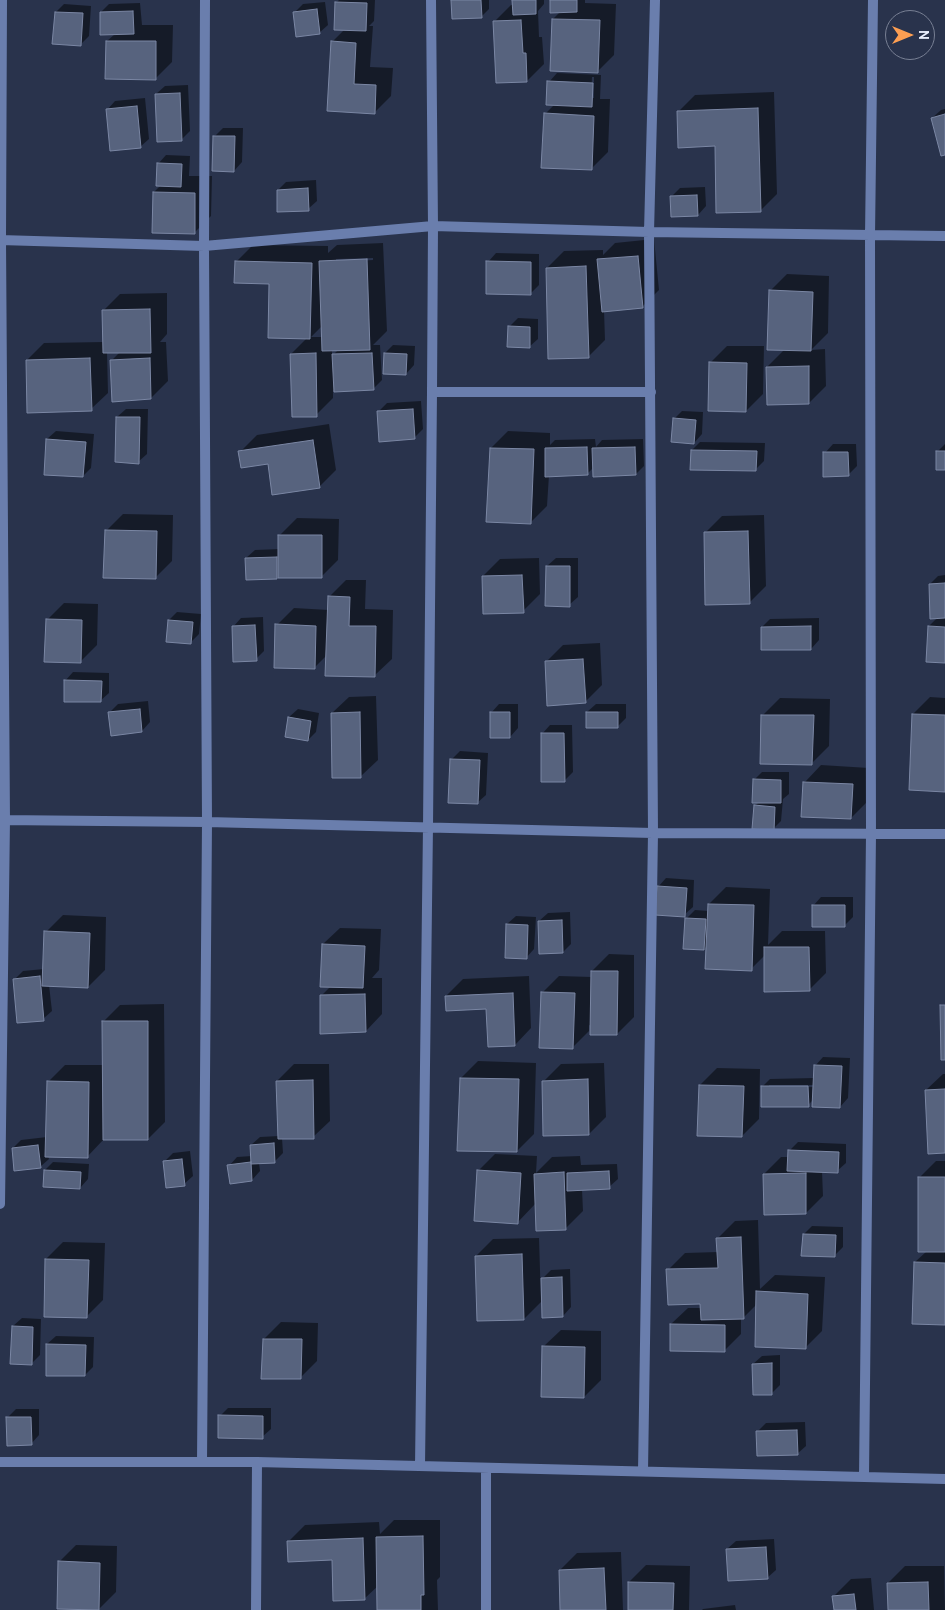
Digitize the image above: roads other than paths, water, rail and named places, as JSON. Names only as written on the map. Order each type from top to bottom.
[{"type":"street","points":[[0,1204],[3,820],[0,240],[2,0]]},
{"type":"street","points":[[202,1462],[207,822],[204,246],[205,0]]},
{"type":"street","points":[[420,1466],[432,392],[431,0]]},
{"type":"street","points":[[643,1471],[653,833],[650,232],[655,0]]},
{"type":"street","points":[[864,1476],[871,834],[870,236],[873,0]]},
{"type":"street","points":[[0,240],[204,246],[433,226],[650,232],[945,236]]},
{"type":"street","points":[[432,392],[651,392]]},
{"type":"street","points":[[3,820],[428,826],[653,833],[945,834]]},
{"type":"street","points":[[0,1462],[257,1462],[945,1479]]},
{"type":"street","points":[[256,1610],[257,1462]]},
{"type":"street","points":[[486,1468],[486,1610]]}]
